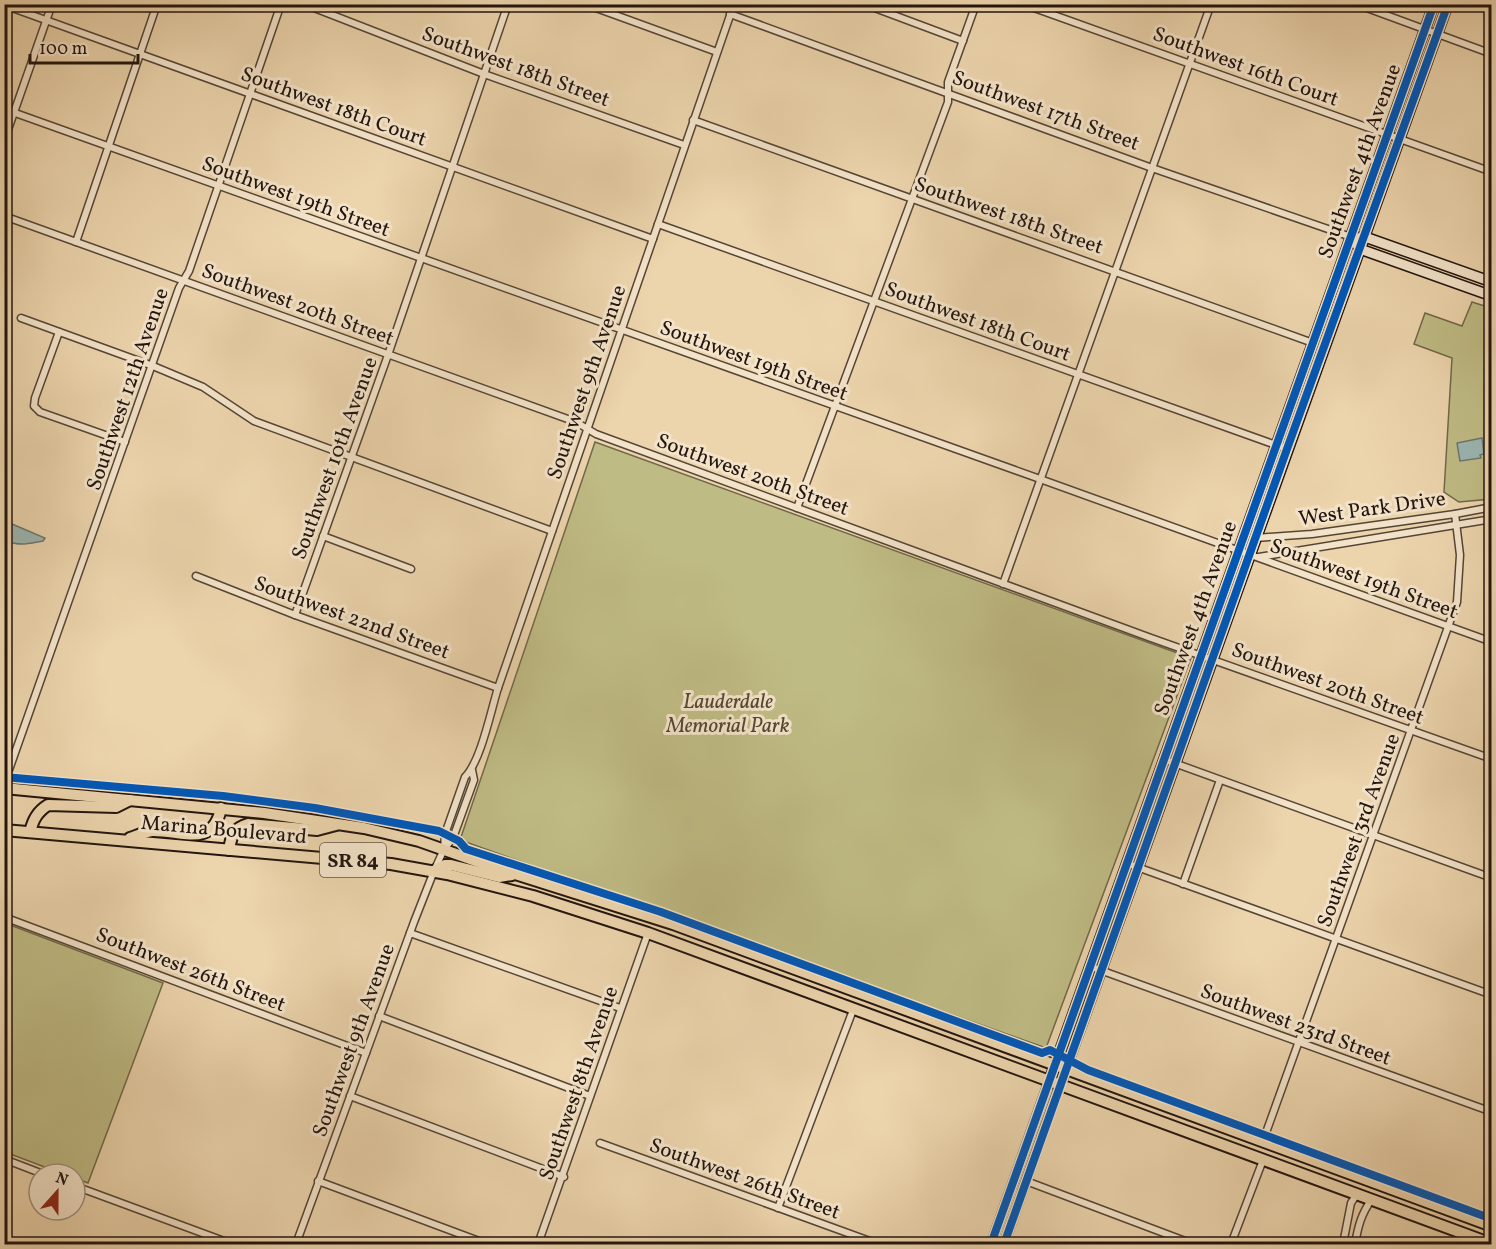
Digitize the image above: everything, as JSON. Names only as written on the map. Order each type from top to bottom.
[{"type":"main road","name":"Southwest 4th Avenue","points":[[1060,1084],[1060,1067],[1089,966],[1434,4]]},
{"type":"main road","name":"Southwest 4th Avenue","points":[[1049,1081],[1060,1067],[1101,970],[1212,658],[1255,556],[1256,538],[1287,449],[1448,4]]},
{"type":"main road","name":"Southwest 17th Street","points":[[1351,237],[1365,237],[1491,282]]},
{"type":"main road","points":[[1351,237],[1360,249],[1491,296]]},
{"type":"main road","name":"Marina Boulevard","points":[[4,786],[221,808],[339,824],[389,833],[444,849],[673,924],[1491,1226]]},
{"type":"main road","points":[[30,832],[40,810],[48,805],[116,807],[131,800]]},
{"type":"main road","points":[[124,840],[150,831],[196,835],[208,831],[219,819],[221,808]]},
{"type":"main road","points":[[230,850],[233,833],[245,824],[317,830],[339,824]]},
{"type":"main road","name":"Marina Boulevard","points":[[4,830],[371,861],[434,872],[541,898],[648,933],[1491,1244]]},
{"type":"main road","points":[[434,872],[445,865],[451,865],[499,877],[518,875]]},
{"type":"main road","points":[[648,933],[654,928],[673,924]]},
{"type":"main road","points":[[1245,1154],[1256,1149],[1263,1141]]},
{"type":"main road","points":[[1263,1160],[1271,1152],[1282,1148]]},
{"type":"main road","points":[[1357,1194],[1370,1189],[1383,1188],[1398,1191]]},
{"type":"street","points":[[4,141],[52,4]]},
{"type":"street","points":[[76,242],[157,4]]},
{"type":"street","name":"Southwest 12th Avenue","points":[[4,786],[179,288],[189,271],[281,4]]},
{"type":"street","name":"Southwest 18th Street","points":[[304,4],[484,74],[684,145]]},
{"type":"street","name":"Southwest 10th Avenue","points":[[295,615],[388,355],[508,4]]},
{"type":"street","points":[[585,4],[717,52]]},
{"type":"street","name":"Southwest 9th Avenue","points":[[296,1245],[410,933],[444,849],[445,834],[465,777],[472,770],[498,688],[734,4]]},
{"type":"street","points":[[864,4],[963,41]]},
{"type":"street","points":[[797,508],[948,102],[948,82],[976,4]]},
{"type":"street","name":"Southwest 16th Court","points":[[1023,4],[1491,172]]},
{"type":"street","points":[[1003,584],[1211,4]]},
{"type":"street","points":[[1356,4],[1491,54]]},
{"type":"street","name":"Southwest 18th Court","points":[[4,5],[653,239]]},
{"type":"street","name":"Southwest 17th Street","points":[[730,14],[1152,168],[1351,237]]},
{"type":"street","name":"Southwest 19th Street","points":[[4,110],[1491,642]]},
{"type":"street","name":"Southwest 18th Street","points":[[693,120],[1313,343]]},
{"type":"street","name":"Southwest 20th Street","points":[[4,216],[576,422],[596,434],[1003,584],[1491,759]]},
{"type":"street","name":"Southwest 18th Court","points":[[658,224],[1287,449]]},
{"type":"street","points":[[21,318],[153,366],[203,387],[254,421],[552,531]]},
{"type":"street","points":[[59,332],[34,406],[40,412],[125,442]]},
{"type":"street","name":"West Park Drive","points":[[1256,538],[1312,534],[1491,507]]},
{"type":"street","name":"Southwest 3rd Avenue","points":[[1263,1141],[1457,602],[1460,578],[1455,514]]},
{"type":"street","name":"West Park Drive","points":[[1255,556],[1491,519]]},
{"type":"street","points":[[323,536],[411,569]]},
{"type":"street","name":"Southwest 22nd Street","points":[[196,576],[295,615],[498,688]]},
{"type":"street","points":[[1163,759],[1491,878]]},
{"type":"street","points":[[1183,884],[1220,780]]},
{"type":"street","points":[[1126,863],[1491,995]]},
{"type":"street","name":"Southwest 26th Street","points":[[4,917],[366,1053]]},
{"type":"street","points":[[410,933],[620,1008]]},
{"type":"street","name":"Southwest 8th Avenue","points":[[538,1245],[564,1177],[620,1008],[648,933]]},
{"type":"street","name":"Southwest 23rd Street","points":[[1089,966],[1491,1113]]},
{"type":"street","points":[[778,1208],[853,1010]]},
{"type":"street","points":[[380,1016],[590,1096]]},
{"type":"street","name":"Southwest 4th Avenue","points":[[991,1245],[1049,1081]]},
{"type":"street","name":"Southwest 4th Avenue","points":[[1004,1245],[1060,1084]]},
{"type":"street","points":[[350,1096],[564,1177]]},
{"type":"street","name":"Southwest 26th Street","points":[[600,1143],[878,1245]]},
{"type":"street","points":[[4,1159],[27,1168]]},
{"type":"street","points":[[1231,1245],[1263,1160]]},
{"type":"street","points":[[318,1181],[487,1245]]},
{"type":"street","points":[[1026,1181],[1193,1245]]},
{"type":"street","points":[[87,1191],[232,1245]]},
{"type":"street","points":[[1343,1245],[1351,1203],[1357,1194]]},
{"type":"street","points":[[1354,1245],[1362,1215],[1372,1199]]},
{"type":"green space","points":[[1472,302],[1491,308],[1491,499],[1459,502],[1444,492],[1452,358],[1414,344],[1425,313],[1462,326]]},
{"type":"green space","name":"Lauderdale Memorial Park","points":[[595,442],[1191,658],[1046,1048],[460,840]]},
{"type":"green space","points":[[5,923],[163,983],[88,1183],[87,1162],[31,1162],[5,1152]]},
{"type":"water","points":[[1482,438],[1484,454],[1480,455],[1481,458],[1460,461],[1457,443]]},
{"type":"water","points":[[5,521],[45,538],[43,541],[24,544],[5,541]]},
{"type":"cycle path","points":[[991,1244],[1434,4]]},
{"type":"cycle path","points":[[1004,1244],[1448,4]]},
{"type":"cycle path","points":[[4,777],[223,796],[315,808],[439,831],[459,841],[466,849],[661,912],[1042,1053],[1050,1050],[1088,1070],[1492,1219]]}]
